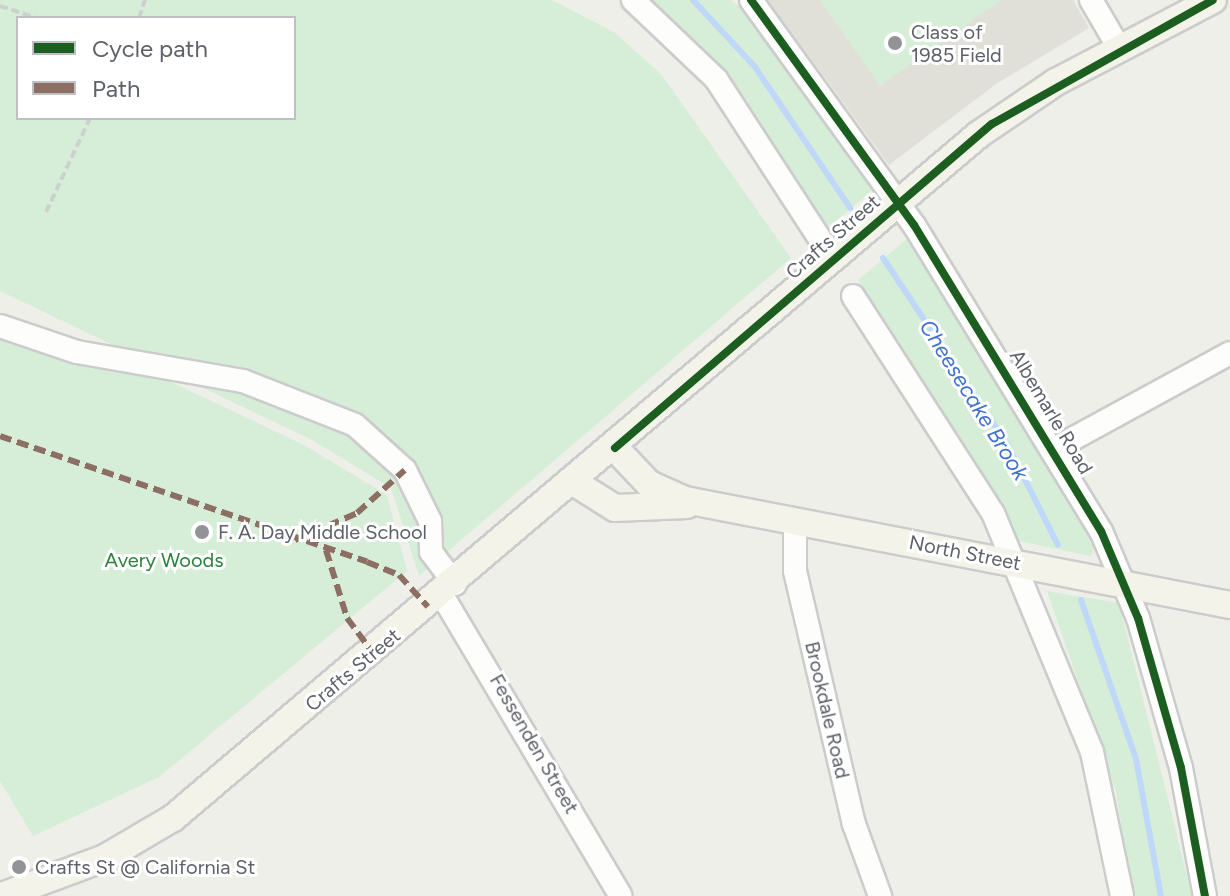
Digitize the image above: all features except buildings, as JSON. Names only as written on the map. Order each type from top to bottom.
[{"type":"main road","name":"Crafts Street","points":[[10,895],[105,858],[173,818],[575,483],[898,202],[1000,118],[1119,48],[1213,0]]},
{"type":"main road","name":"North Street","points":[[615,448],[656,490],[699,503],[1230,605]]},
{"type":"main road","name":"North Street","points":[[575,483],[593,499],[628,510],[699,503]]},
{"type":"street","points":[[633,0],[725,91],[833,259]]},
{"type":"street","name":"Albemarle Road","points":[[751,0],[898,202],[1056,448],[1125,584],[1187,787],[1205,896]]},
{"type":"street","points":[[1091,0],[1119,48]]},
{"type":"street","points":[[853,296],[968,467],[1015,562],[1092,752],[1122,896]]},
{"type":"street","name":"Fessenden Street","points":[[0,326],[77,352],[231,378],[355,425],[405,470],[430,521],[431,552],[449,589],[621,896]]},
{"type":"street","points":[[1056,448],[1230,353]]},
{"type":"street","name":"Brookdale Road","points":[[795,521],[795,571],[858,841],[880,896]]},
{"type":"path","points":[[0,6],[32,16]]},
{"type":"path","points":[[46,212],[89,120]]},
{"type":"shaded area","points":[[768,0],[1073,0],[1089,28],[996,84],[889,165]]},
{"type":"green space","points":[[0,0],[552,0],[614,32],[661,74],[791,258],[419,576],[391,488],[312,440],[0,291]]},
{"type":"green space","points":[[633,0],[731,0],[756,20],[883,181],[819,236],[716,79]]},
{"type":"green space","name":"Class of 1985 Field","points":[[820,0],[1001,0],[880,86]]},
{"type":"green space","points":[[908,238],[1054,470],[1095,547],[1091,556],[1019,541],[858,280]]},
{"type":"green space","name":"Avery Woods","points":[[0,336],[64,362],[146,370],[304,445],[387,495],[407,571],[159,777],[33,836],[0,781]]},
{"type":"green space","points":[[1047,591],[1119,603],[1192,896],[1132,896],[1116,792]]},
{"type":"waterway","name":"Cheesecake Brook","points":[[693,0],[755,67],[850,208]]},
{"type":"waterway","name":"Cheesecake Brook","points":[[883,258],[1007,444],[1058,545]]},
{"type":"waterway","name":"Cheesecake Brook","points":[[1081,600],[1136,759],[1161,896]]},
{"type":"marked path","points":[[0,436],[367,562],[399,575],[428,607]]},
{"type":"marked path","points":[[295,540],[357,513],[405,470]]},
{"type":"marked path","points":[[326,550],[347,618],[373,653]]},
{"type":"cycle path","points":[[751,0],[914,225],[1101,531],[1138,618],[1181,768],[1205,896]]},
{"type":"cycle path","points":[[615,448],[992,124],[1213,0]]},
{"type":"place","name":"Class of 1985 Field","points":[[895,43]]},
{"type":"place","name":"F. A. Day Middle School","points":[[202,532]]},
{"type":"place","name":"Crafts St @ California St","points":[[19,867]]}]
